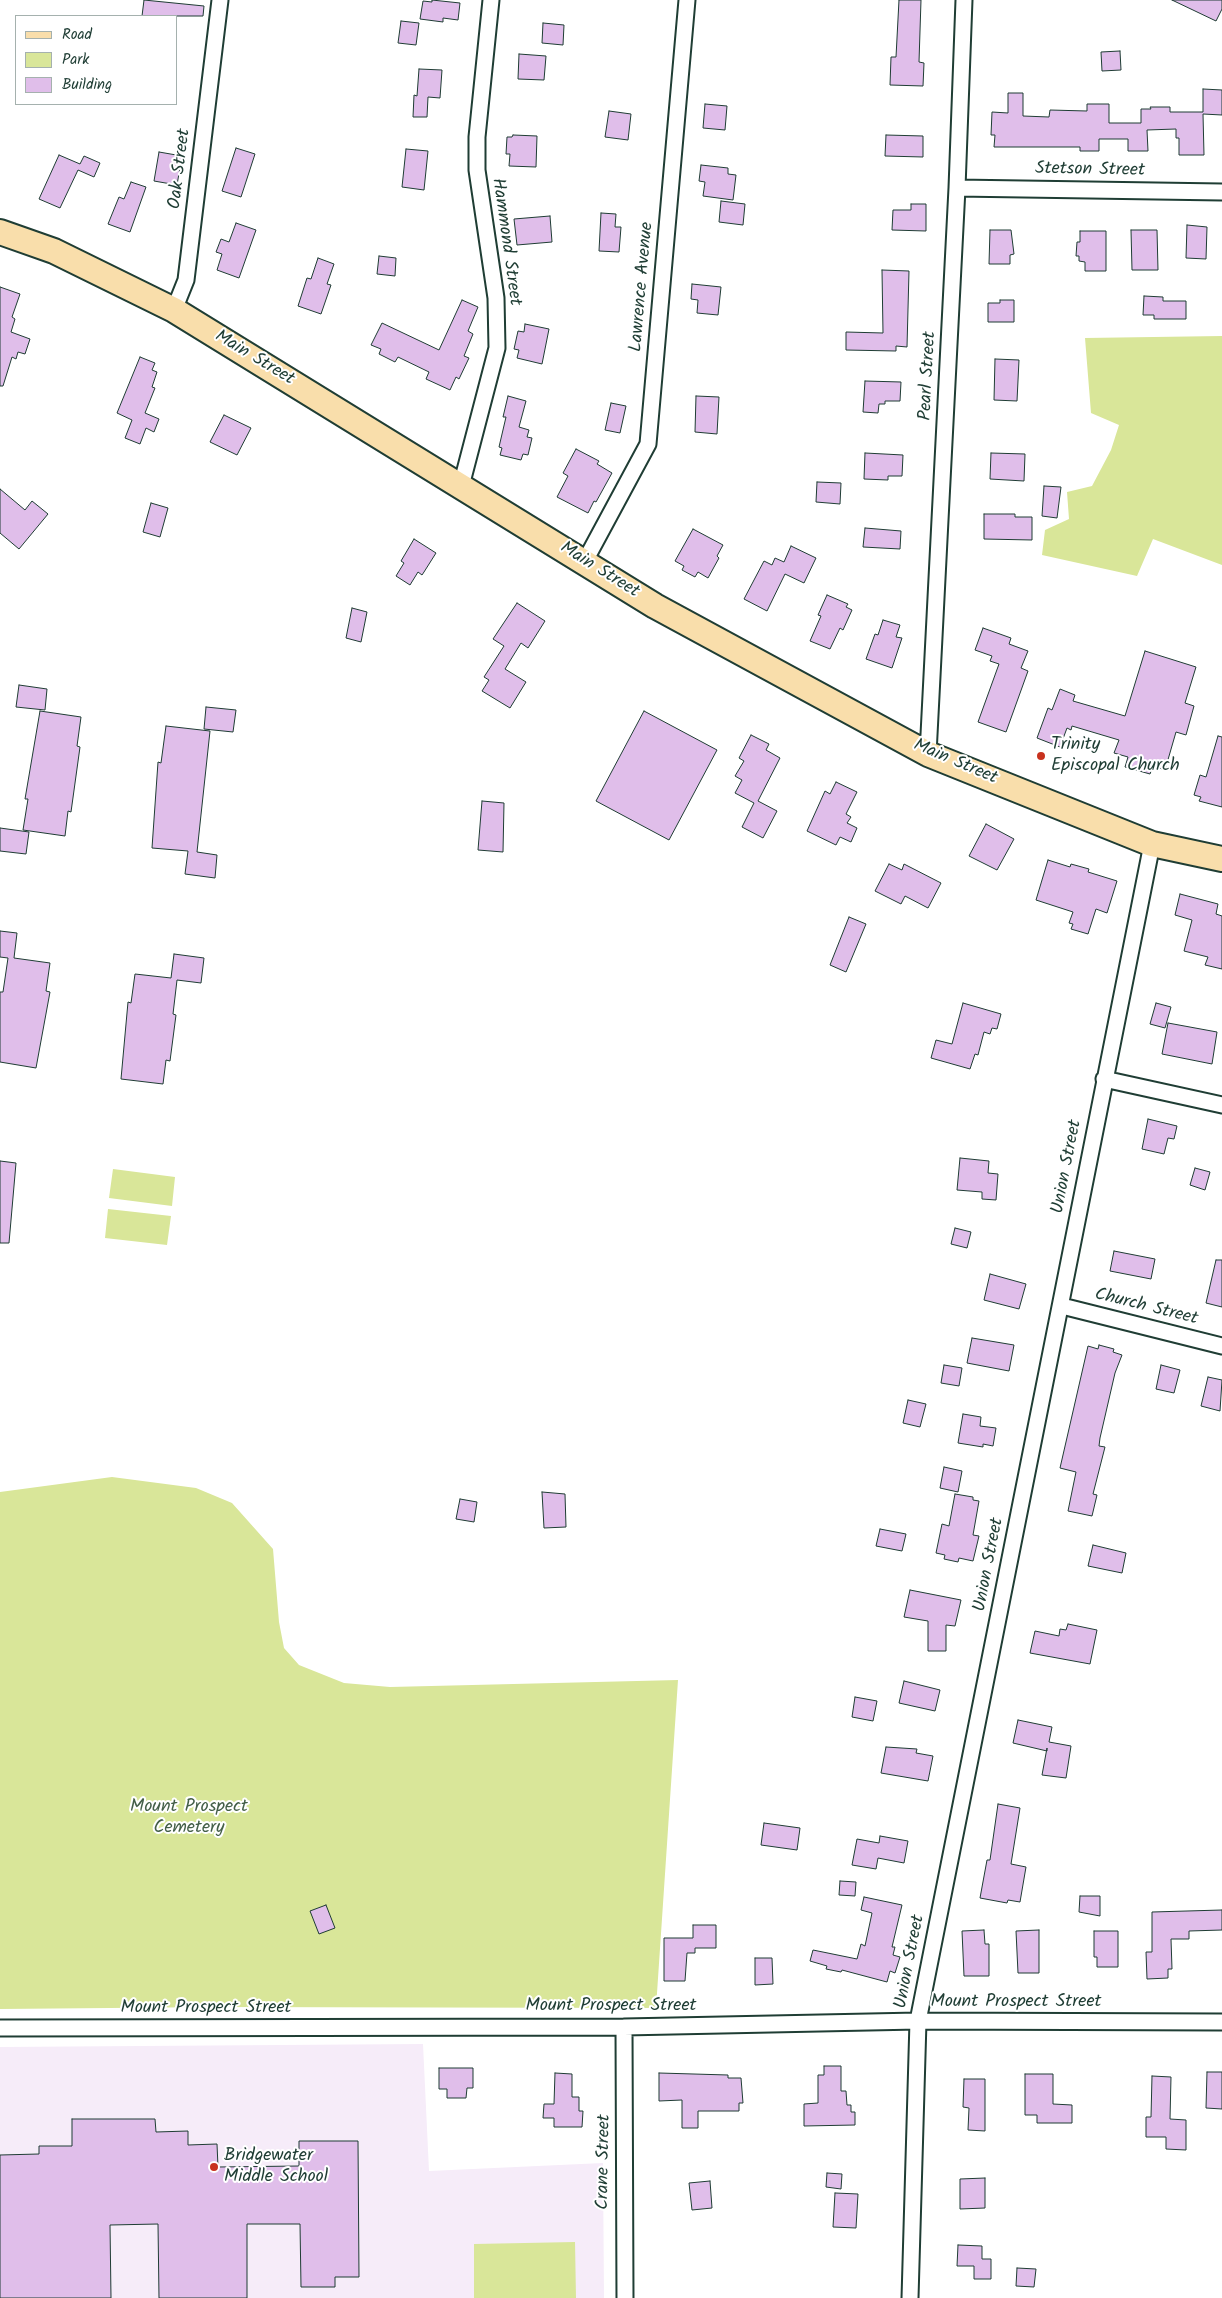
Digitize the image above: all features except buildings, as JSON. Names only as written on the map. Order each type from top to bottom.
[{"type":"main road","name":"Main Street","points":[[0,232],[54,251],[174,310],[585,561],[655,606],[928,754],[1152,844],[1222,859]]},
{"type":"street","name":"Oak Street","points":[[174,310],[186,280],[220,0]]},
{"type":"street","name":"Hammond Street","points":[[461,486],[497,348],[496,298],[477,170],[477,137],[491,0]]},
{"type":"street","name":"Lawrence Avenue","points":[[585,561],[648,444],[687,0]]},
{"type":"street","name":"Pearl Street","points":[[928,754],[957,188],[964,0]]},
{"type":"street","name":"Stetson Street","points":[[957,188],[1222,192]]},
{"type":"street","name":"Union Street","points":[[910,2298],[918,2021],[1062,1306],[1104,1079],[1152,844]]},
{"type":"street","points":[[1104,1079],[1222,1105]]},
{"type":"street","name":"Church Street","points":[[1062,1306],[1222,1346]]},
{"type":"street","name":"Mount Prospect Street","points":[[0,2028],[624,2027],[918,2021],[1222,2022]]},
{"type":"street","name":"Crane Street","points":[[624,2027],[624,2298]]},
{"type":"shaded area","name":"Bridgewater Middle School","points":[[423,2044],[429,2171],[603,2163],[604,2298],[0,2298],[0,2047]]},
{"type":"green space","points":[[1222,336],[1222,565],[1153,539],[1137,576],[1042,555],[1045,530],[1069,519],[1067,492],[1092,486],[1111,450],[1119,425],[1091,413],[1085,338]]},
{"type":"green space","points":[[113,1169],[175,1177],[172,1206],[109,1198]]},
{"type":"green space","points":[[108,1209],[171,1216],[167,1245],[105,1238]]},
{"type":"green space","name":"Mount Prospect Cemetery","points":[[112,1477],[196,1488],[232,1503],[273,1549],[279,1622],[284,1648],[299,1665],[344,1683],[390,1687],[678,1680],[656,2008],[220,2007],[0,2009],[0,1492]]},
{"type":"green space","points":[[575,2242],[576,2298],[474,2298],[474,2244]]},
{"type":"place","name":"Trinity Episcopal Church","points":[[1041,756]]},
{"type":"place","name":"Bridgewater Middle School","points":[[214,2167]]}]
